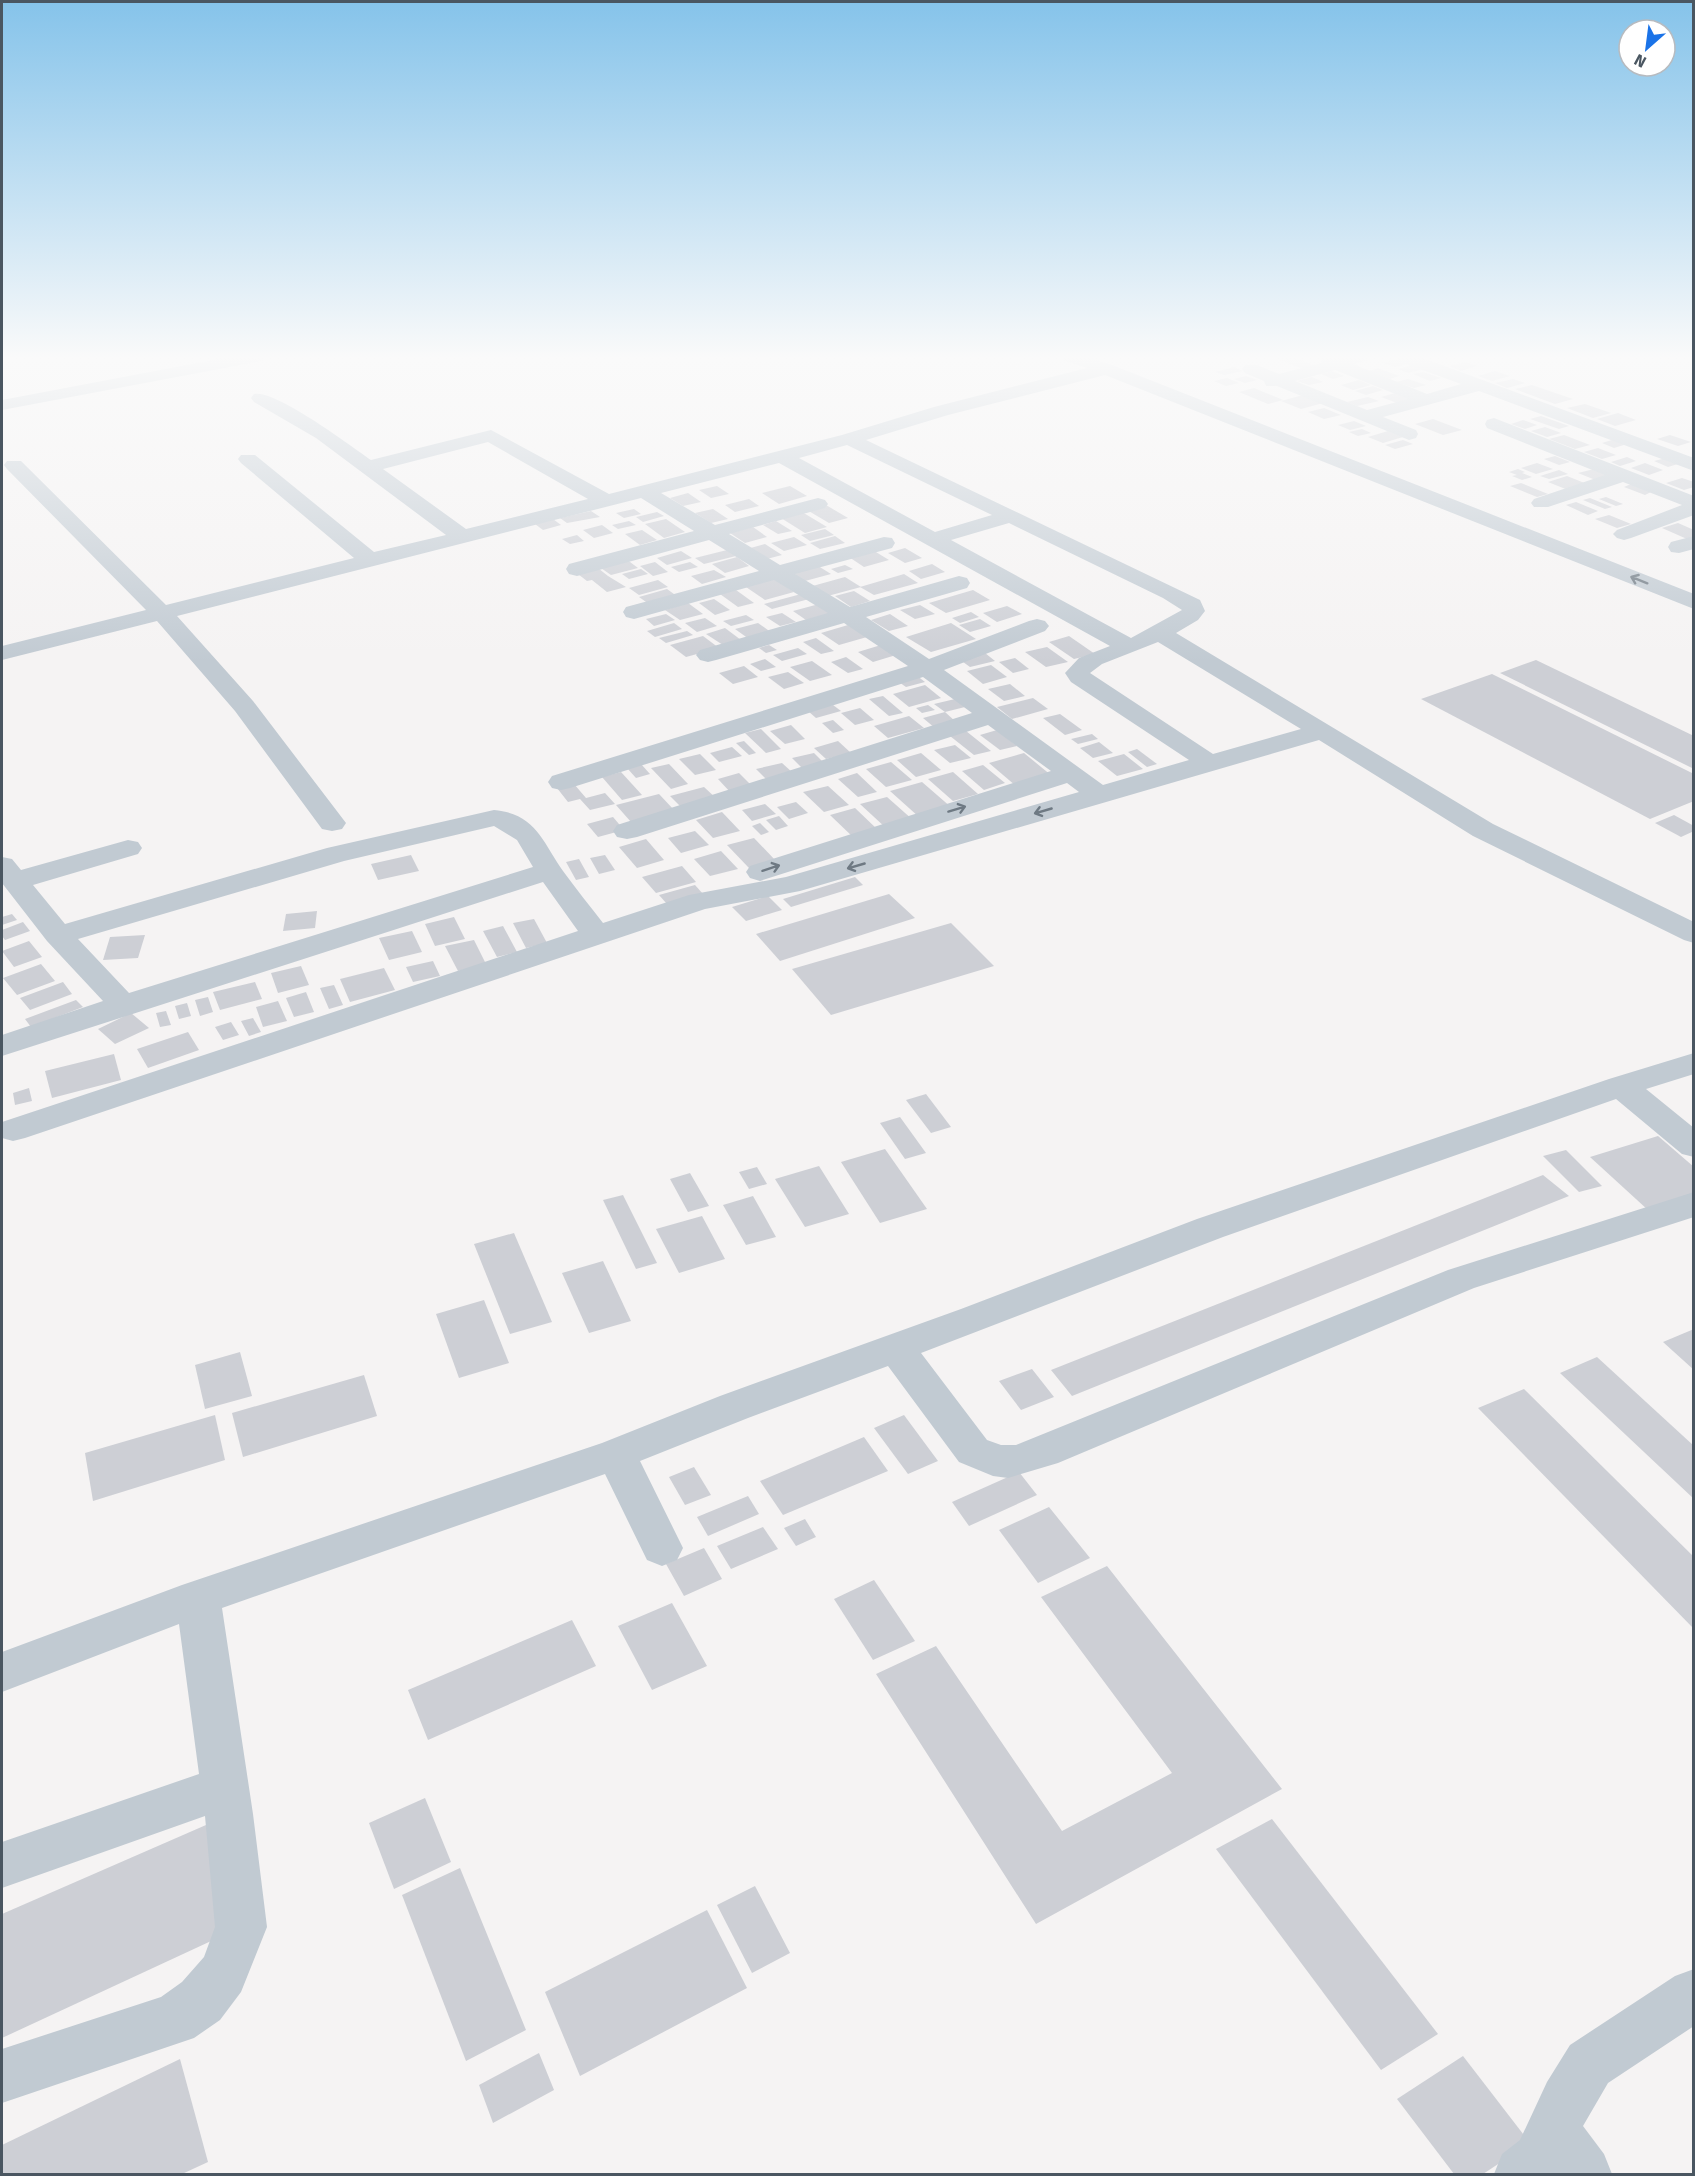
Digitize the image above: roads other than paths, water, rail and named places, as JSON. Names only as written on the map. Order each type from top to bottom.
[{"type":"street","points":[[248,459],[369,559]]},
{"type":"street","points":[[356,459],[461,536]]},
{"type":"street","points":[[367,467],[401,459]]},
{"type":"street","points":[[531,459],[605,500]]},
{"type":"street","points":[[2,653],[642,490],[776,459]]},
{"type":"street","points":[[786,459],[1130,647]]},
{"type":"street","points":[[889,459],[1192,605],[1194,610],[1190,615],[1130,647],[1091,661],[1082,666],[1077,673],[1208,762]]},
{"type":"street","points":[[1343,459],[1694,602]]},
{"type":"street","points":[[1365,459],[1694,582]]},
{"type":"street","points":[[1581,459],[1694,503]]},
{"type":"street","points":[[1677,459],[1694,465]]},
{"type":"street","points":[[14,465],[162,613],[244,706],[332,823]]},
{"type":"street","points":[[1541,504],[1623,475]]},
{"type":"street","points":[[642,490],[710,534],[846,614],[993,715],[1099,794]]},
{"type":"street","points":[[577,569],[818,504]]},
{"type":"street","points":[[1624,534],[1694,508]]},
{"type":"street","points":[[932,539],[1009,517]]},
{"type":"street","points":[[634,612],[884,543]]},
{"type":"street","points":[[708,655],[959,583]]},
{"type":"street","points":[[561,783],[926,668],[1037,626]]},
{"type":"street","points":[[1159,633],[1483,830],[1694,934]]},
{"type":"street","points":[[627,831],[993,715]]},
{"type":"street","points":[[13,1130],[699,901],[790,885],[1208,762],[1322,731]]},
{"type":"street","points":[[699,901],[734,880],[1072,773]]},
{"type":"street","points":[[58,935],[337,854],[494,818],[506,819],[528,835],[549,871],[597,936]]},
{"type":"street","points":[[123,1005],[58,935],[9,873],[128,848]]},
{"type":"street","points":[[2,1046],[123,1005],[549,871]]},
{"type":"street","points":[[2,1672],[198,1598],[616,1454],[1210,1228],[1694,1063]]},
{"type":"street","points":[[1621,1086],[1694,1146]]},
{"type":"street","points":[[896,1348],[973,1451],[991,1461],[1010,1463],[1044,1452],[1461,1279],[1694,1204]]},
{"type":"street","points":[[616,1454],[662,1548]]},
{"type":"street","points":[[2,2076],[175,2019],[201,2001],[223,1974],[241,1927],[225,1787],[198,1598]]},
{"type":"street","points":[[2,1865],[225,1787]]},
{"type":"street","points":[[1522,2175],[1540,2160],[1566,2101],[1589,2064],[1694,1995]]},
{"type":"street","points":[[1553,2131],[1584,2175]]}]
